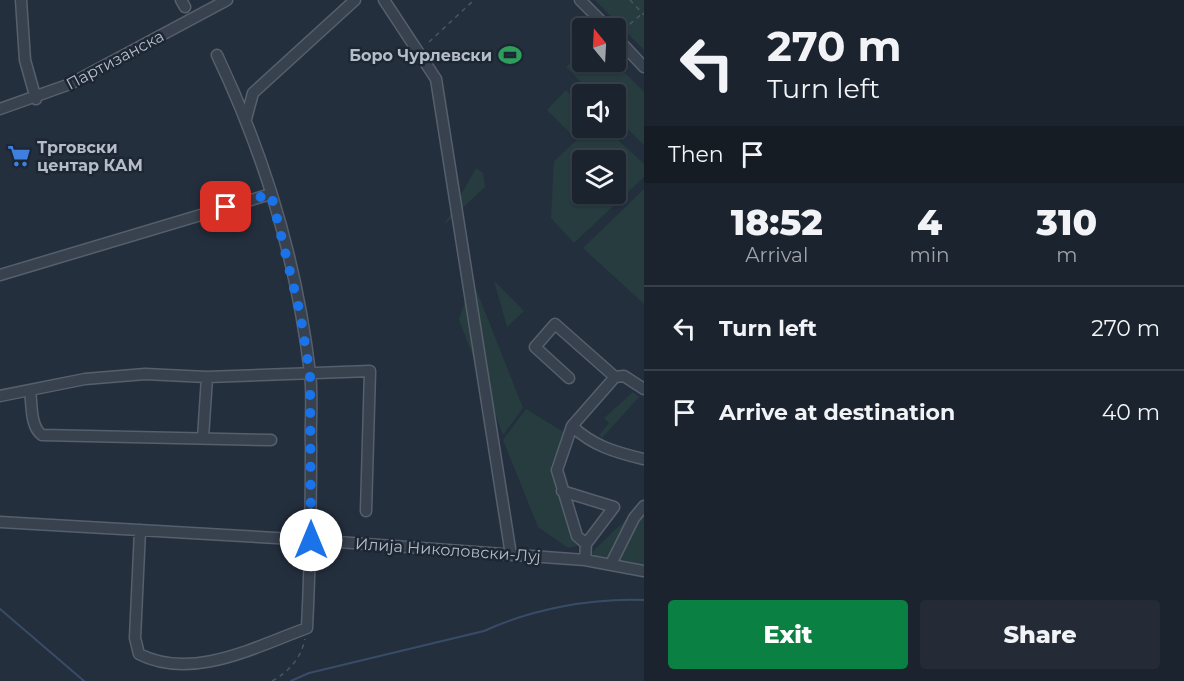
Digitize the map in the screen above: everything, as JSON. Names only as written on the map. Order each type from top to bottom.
[{"type":"street","points":[[21,0],[25,60],[36,99]]},
{"type":"street","name":"Партизанска","points":[[0,110],[36,99],[89,75],[226,0]]},
{"type":"street","points":[[246,119],[253,93],[355,0]]},
{"type":"street","points":[[384,0],[436,79],[511,555]]},
{"type":"street","points":[[580,0],[598,18]]},
{"type":"street","points":[[626,48],[644,67]]},
{"type":"street","points":[[140,530],[135,638],[139,654],[155,664],[200,666],[307,628],[311,540],[310,375],[300,313],[271,194],[246,119],[217,55]]},
{"type":"street","points":[[0,275],[271,194]]},
{"type":"street","points":[[569,378],[535,347],[555,324],[615,377]]},
{"type":"street","points":[[0,396],[85,379],[145,374],[310,375],[370,371],[366,511]]},
{"type":"street","points":[[203,438],[207,376]]},
{"type":"street","points":[[586,544],[577,536],[557,470],[572,426],[615,377],[624,376],[644,389]]},
{"type":"street","points":[[30,390],[34,424],[37,432],[42,435],[271,440]]},
{"type":"street","points":[[572,426],[582,436],[606,450],[643,459]]},
{"type":"street","points":[[562,491],[614,507],[586,544],[585,560]]},
{"type":"street","points":[[611,564],[634,518],[644,506]]},
{"type":"street","name":"Илија Николовски-Луј","points":[[0,522],[311,540],[585,560],[644,571]]},
{"type":"path","points":[[429,42],[474,0]]},
{"type":"path","points":[[626,27],[643,14],[630,0]]},
{"type":"path","points":[[272,681],[285,674],[303,652],[307,628]]},
{"type":"green space","points":[[595,0],[644,0],[644,50],[626,32],[626,18],[613,18]]},
{"type":"green space","points":[[572,61],[572,72],[624,72],[644,92],[644,145],[626,127],[626,84],[583,84],[566,67]]},
{"type":"green space","points":[[566,90],[572,96],[572,135],[547,110]]},
{"type":"green space","points":[[575,138],[616,138],[644,164],[644,177],[626,194],[626,150],[572,150],[572,204],[615,204],[574,243],[551,218],[554,161],[577,140]]},
{"type":"green space","points":[[476,168],[483,173],[485,187],[444,225]]},
{"type":"green space","points":[[644,189],[644,304],[583,248]]},
{"type":"green space","points":[[472,279],[523,408],[503,435],[459,320]]},
{"type":"green space","points":[[494,281],[524,311],[507,327]]},
{"type":"green space","points":[[633,392],[639,397],[602,438],[599,435],[609,423],[604,418]]},
{"type":"green space","points":[[526,409],[565,433],[551,465],[556,490],[580,545],[568,548],[538,527],[503,440]]},
{"type":"green space","points":[[644,502],[644,566],[590,554]]},
{"type":"waterway","points":[[291,681],[309,673],[484,631],[502,623],[562,606],[603,601],[644,600]]},
{"type":"waterway","points":[[0,609],[84,681]]},
{"type":"place","name":"Боро Чурлевски","points":[[510,55]]},
{"type":"place","name":"Трговски центар КАМ","points":[[19,156]]},
{"type":"route","points":[[226,207],[271,194],[284,241],[300,313],[310,375],[311,540]]}]
